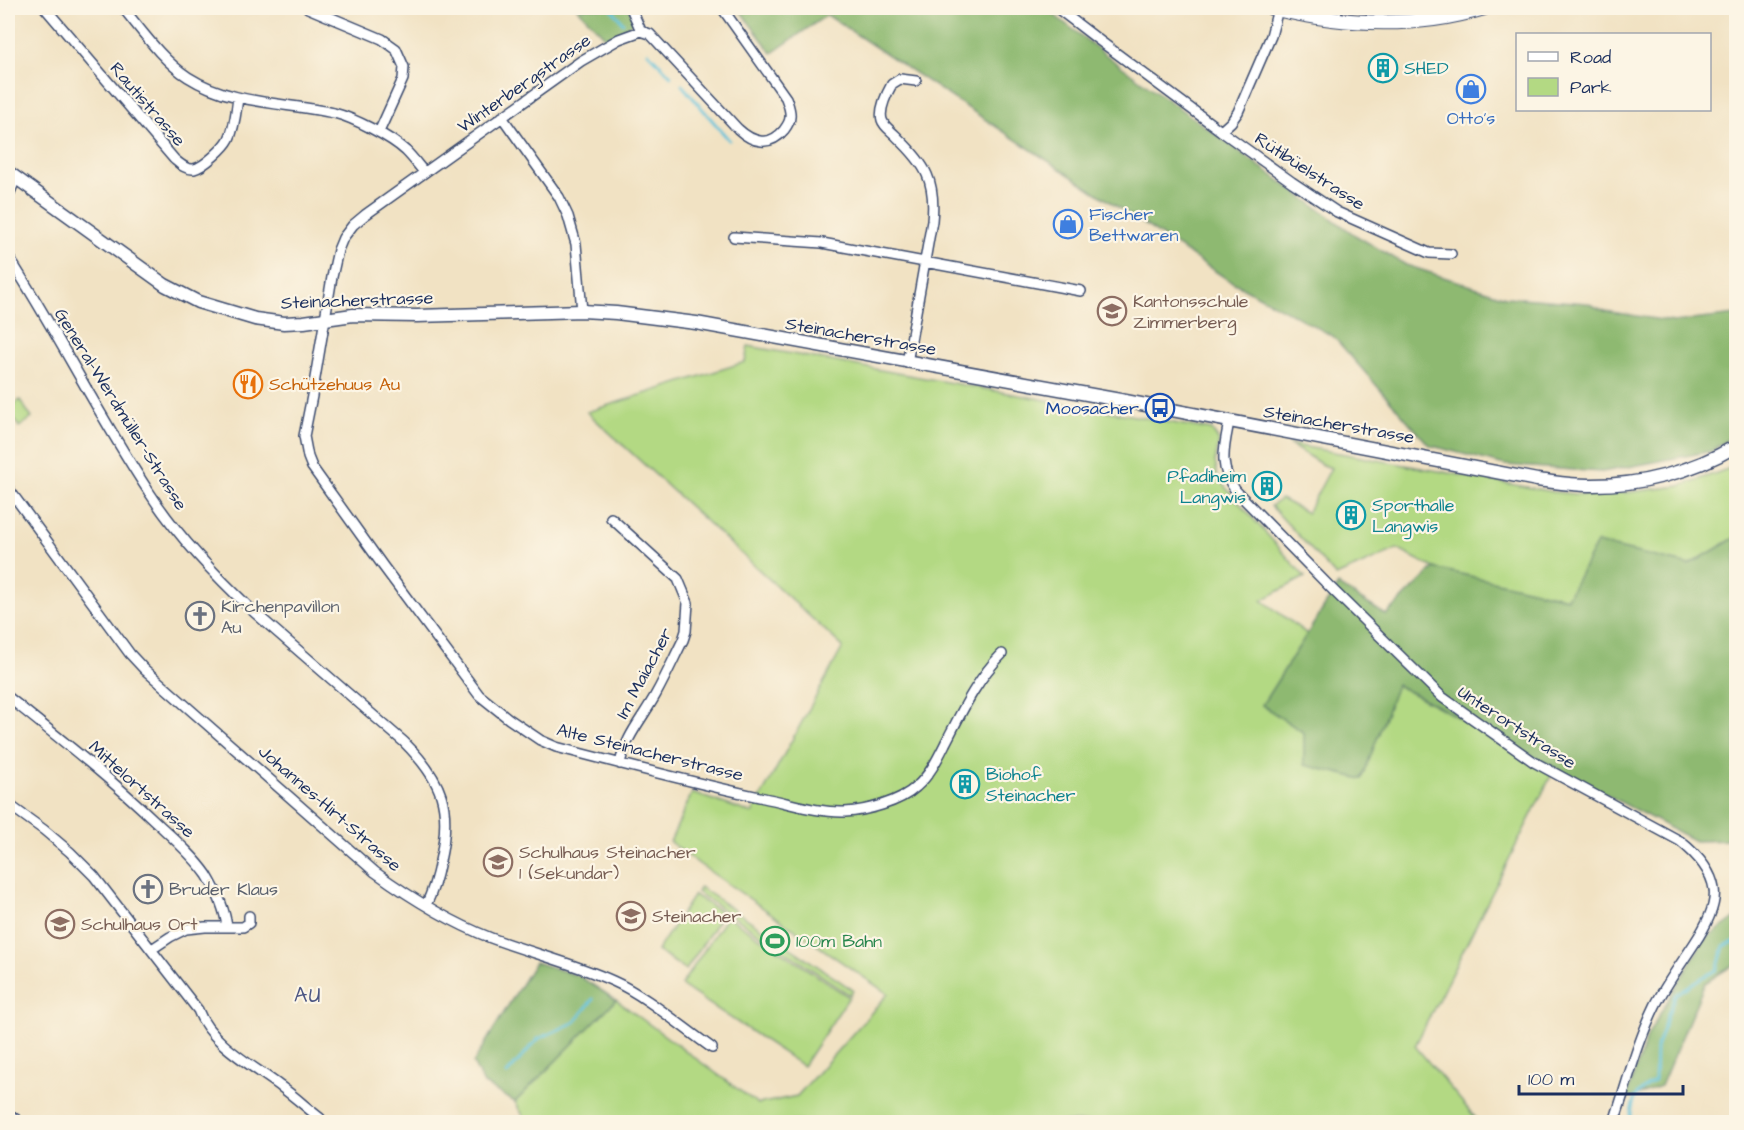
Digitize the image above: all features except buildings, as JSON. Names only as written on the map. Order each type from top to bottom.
[{"type":"main road","points":[[1275,8],[1340,20],[1381,22],[1414,21],[1484,8]]},
{"type":"main road","points":[[8,1118],[15,1122]]},
{"type":"street","name":"Rautistrasse","points":[[45,8],[118,96],[183,167],[198,168],[224,147],[232,132],[238,98]]},
{"type":"street","points":[[123,8],[159,51],[188,77],[238,98],[336,113],[379,132],[405,151],[424,172]]},
{"type":"street","points":[[309,8],[382,39],[396,49],[404,67],[404,79],[379,132]]},
{"type":"street","points":[[631,8],[641,31],[658,40],[743,134],[760,142],[771,140],[782,133],[790,121],[789,105],[722,8]]},
{"type":"street","name":"Rütibüelstrasse","points":[[1057,8],[1292,182],[1337,212],[1429,253],[1451,254]]},
{"type":"street","points":[[1221,130],[1238,112],[1271,36],[1275,8]]},
{"type":"street","name":"Winterbergstrasse","points":[[326,319],[338,250],[343,238],[353,225],[581,61],[619,39],[641,31]]},
{"type":"street","points":[[908,363],[934,202],[925,169],[915,154],[885,125],[881,116],[892,84],[900,79],[916,81]]},
{"type":"street","points":[[502,117],[559,197],[568,216],[576,244],[582,311]]},
{"type":"street","points":[[8,197],[12,175]]},
{"type":"street","name":"Steinacherstrasse","points":[[12,175],[165,285],[198,302],[268,321],[294,322],[353,315],[417,316],[582,311],[616,313],[696,323],[1120,400],[1537,480],[1587,485],[1627,483],[1677,472],[1719,456],[1737,446]]},
{"type":"street","points":[[734,237],[822,243],[1081,291]]},
{"type":"street","name":"General-Werdmüller-Strasse","points":[[8,256],[149,493],[196,553],[254,612],[404,742],[431,772],[443,799],[445,825],[436,880],[426,905]]},
{"type":"street","name":"Alte Steinacherstrasse","points":[[326,319],[304,436],[312,467],[480,695],[509,719],[540,740],[556,747],[703,785],[815,809],[842,813],[869,810],[916,788],[932,769],[984,673],[1002,654]]},
{"type":"street","name":"Unterortstrasse","points":[[1229,422],[1223,462],[1228,478],[1236,491],[1442,697],[1533,762],[1680,842],[1691,850],[1707,869],[1714,889],[1709,915],[1700,935],[1655,1006],[1614,1122]]},
{"type":"street","name":"Johannes-Hirt-Strasse","points":[[8,488],[117,639],[144,669],[362,862],[388,882],[450,919],[490,937],[578,966],[615,982],[712,1048]]},
{"type":"street","name":"Im Maiacher","points":[[611,518],[678,579],[688,603],[683,640],[656,695],[626,741],[620,764]]},
{"type":"street","name":"Mittelortstrasse","points":[[8,697],[89,762],[180,845],[207,876],[226,918],[227,927]]},
{"type":"street","points":[[8,804],[44,830],[94,876],[152,949],[198,1010],[202,1022],[218,1040],[282,1087],[322,1122]]},
{"type":"street","points":[[152,949],[186,929],[243,927],[249,923],[249,916]]},
{"type":"green space","points":[[577,8],[629,8],[634,22],[608,40]]},
{"type":"green space","points":[[738,8],[1045,8],[1114,61],[1355,235],[1406,265],[1506,297],[1587,303],[1605,311],[1674,322],[1736,315],[1736,433],[1712,451],[1602,472],[1505,465],[1429,445],[1333,336],[1227,279],[827,15],[772,53]]},
{"type":"green space","points":[[748,346],[1212,430],[1219,441],[1215,461],[1218,479],[1305,577],[1262,600],[1307,634],[1262,705],[1304,733],[1362,779],[1396,685],[1555,768],[1415,1046],[1479,1122],[527,1122],[515,1102],[616,1000],[758,1104],[797,1096],[888,994],[670,842],[692,793],[752,813],[843,647],[587,412],[745,362]]},
{"type":"green space","points":[[20,400],[32,418],[19,427],[8,409]]},
{"type":"green space","points":[[1289,444],[1554,492],[1597,496],[1680,486],[1736,466],[1736,537],[1689,565],[1597,543],[1567,598],[1434,568],[1397,549],[1336,576],[1271,506],[1281,499],[1307,513],[1331,468]]},
{"type":"green space","points":[[1736,537],[1736,840],[1695,841],[1397,685],[1362,779],[1304,765],[1304,733],[1262,705],[1338,585],[1386,615],[1434,568],[1567,598],[1597,543],[1689,565]]},
{"type":"green space","name":"100m Bahn","points":[[700,887],[853,990],[850,995],[697,892]]},
{"type":"green space","points":[[694,895],[723,913],[686,970],[657,951]]},
{"type":"green space","points":[[727,916],[849,997],[803,1066],[681,985]]},
{"type":"green space","points":[[1736,917],[1736,963],[1705,983],[1661,1086],[1625,1100],[1648,1034],[1703,941]]},
{"type":"green space","points":[[535,962],[579,976],[616,1000],[515,1102],[484,1084],[473,1063]]},
{"type":"waterway","points":[[611,8],[623,23]]},
{"type":"waterway","points":[[648,52],[671,76]]},
{"type":"waterway","points":[[682,85],[729,140]]},
{"type":"waterway","points":[[1630,1122],[1636,1097],[1655,1081],[1656,1048],[1675,995],[1717,970],[1724,946],[1736,941]]},
{"type":"waterway","points":[[507,1074],[538,1039],[575,1022],[593,999]]},
{"type":"place","name":"SHED","points":[[1383,68]]},
{"type":"place","name":"Otto's","points":[[1471,89]]},
{"type":"place","name":"Fischer Bettwaren","points":[[1068,224]]},
{"type":"place","name":"Kantonsschule Zimmerberg","points":[[1112,311]]},
{"type":"place","name":"Schützehuus Au","points":[[248,384]]},
{"type":"place","name":"Moosacher","points":[[1160,408]]},
{"type":"place","name":"Pfadiheim Langwis","points":[[1267,486]]},
{"type":"place","name":"Sporthalle Langwis","points":[[1351,515]]},
{"type":"place","name":"Kirchenpavillon Au","points":[[200,616]]},
{"type":"place","name":"Biohof Steinacher","points":[[965,784]]},
{"type":"place","name":"Schulhaus Steinacher 1 (Sekundar)","points":[[498,862]]},
{"type":"place","name":"Bruder Klaus","points":[[148,889]]},
{"type":"place","name":"Steinacher","points":[[631,916]]},
{"type":"place","name":"Schulhaus Ort","points":[[60,924]]},
{"type":"place","name":"100m Bahn","points":[[775,941]]},
{"type":"district","name":"AU","points":[[308,995]]}]
